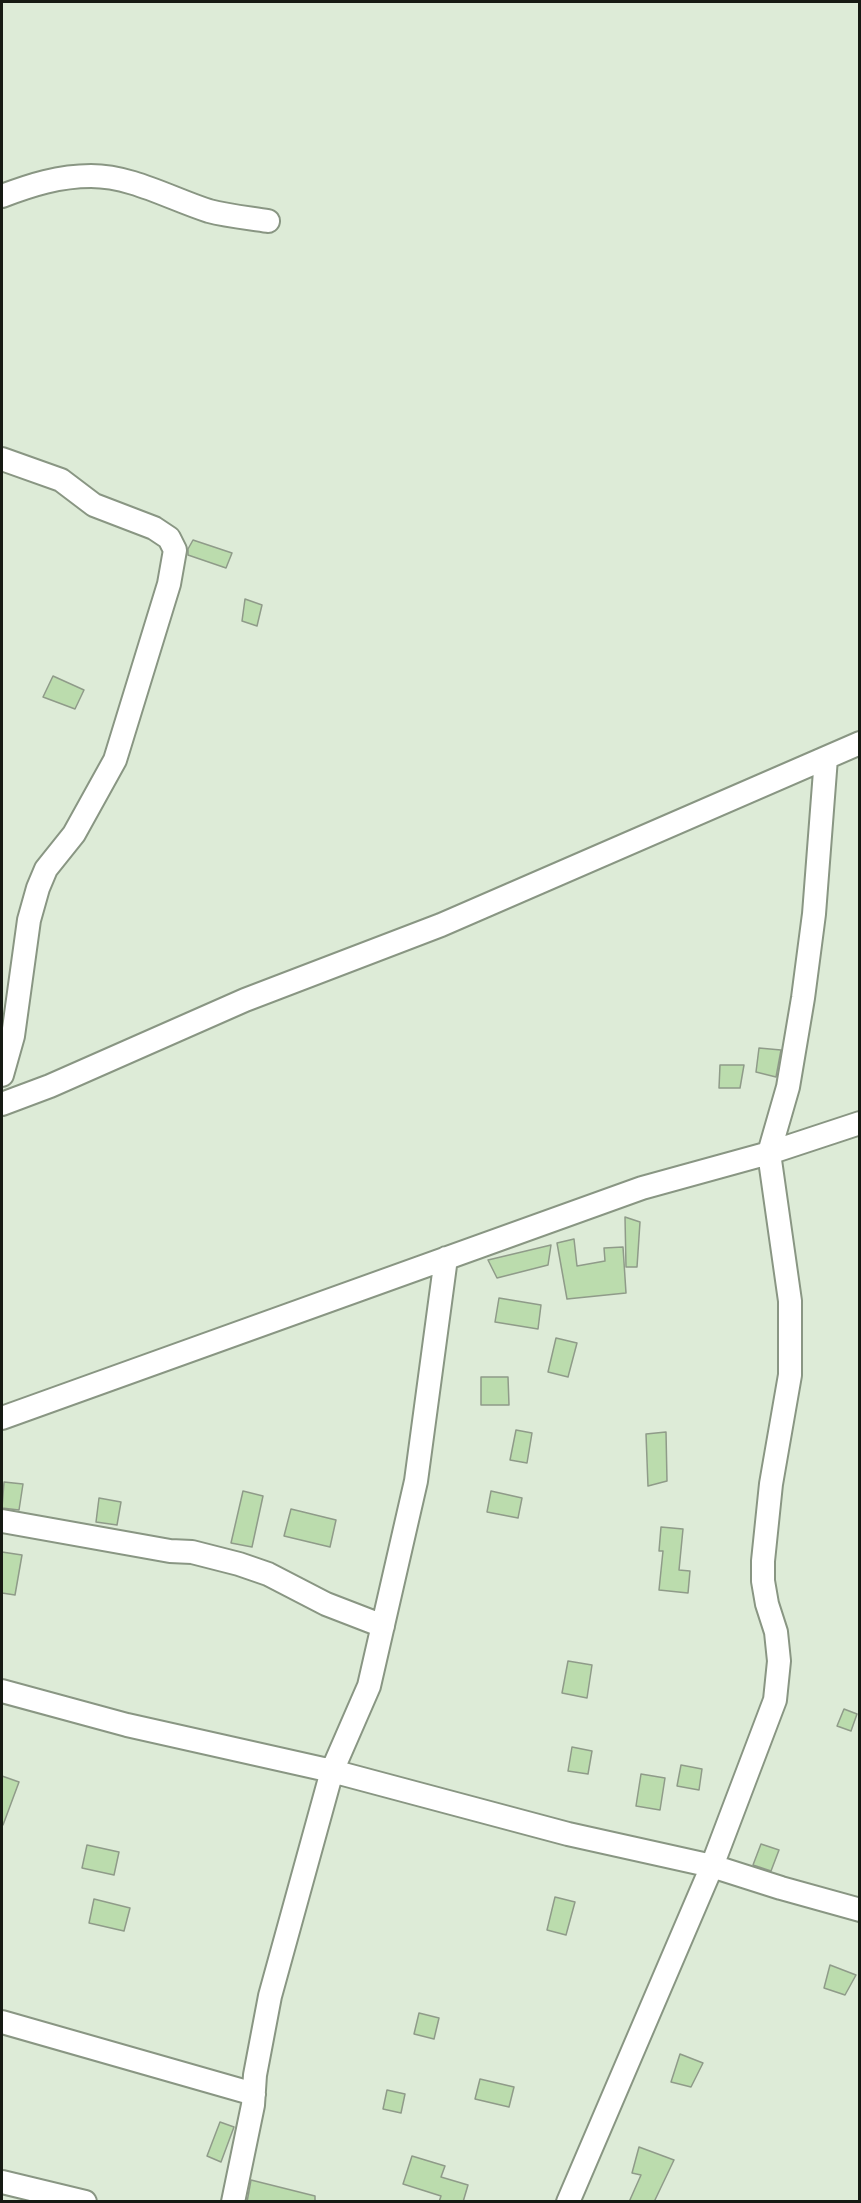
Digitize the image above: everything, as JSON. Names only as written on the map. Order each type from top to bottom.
[{"type":"street","points":[[2,196],[38,183],[67,177],[93,176],[133,183],[211,212],[268,221]]},
{"type":"street","points":[[2,459],[61,480],[94,505],[154,528],[169,538],[175,550],[169,584],[115,760],[74,834],[46,869],[38,888],[29,920],[13,1036],[2,1075]]},
{"type":"street","points":[[2,1104],[50,1086],[245,1000],[441,925],[860,743]]},
{"type":"street","points":[[568,2202],[712,1866],[775,1700],[779,1661],[776,1632],[767,1604],[763,1581],[763,1561],[771,1484],[790,1375],[790,1302],[769,1154],[788,1087],[803,998],[814,914],[826,758]]},
{"type":"street","points":[[2,1418],[642,1188],[769,1154],[860,1123]]},
{"type":"street","points":[[232,2202],[254,2094],[255,2075],[270,1996],[332,1771],[369,1686],[416,1481],[446,1258]]},
{"type":"street","points":[[2,1521],[170,1551],[192,1552],[239,1564],[268,1574],[326,1604],[383,1626]]},
{"type":"street","points":[[2,1691],[127,1725],[332,1771],[568,1833],[712,1866],[860,1910]]},
{"type":"street","points":[[2,2022],[254,2094]]},
{"type":"street","points":[[2,2182],[85,2202]]},
{"type":"building","points":[[193,540],[232,553],[226,568],[188,555],[188,549]]},
{"type":"building","points":[[245,599],[262,605],[257,626],[242,621]]},
{"type":"building","points":[[53,676],[84,690],[75,709],[43,697]]},
{"type":"building","points":[[759,1048],[781,1050],[776,1077],[756,1072]]},
{"type":"building","points":[[720,1065],[744,1065],[740,1088],[719,1088]]},
{"type":"building","points":[[625,1217],[640,1222],[637,1267],[626,1267]]},
{"type":"building","points":[[574,1239],[577,1266],[605,1261],[604,1248],[623,1247],[626,1293],[567,1299],[557,1243]]},
{"type":"building","points":[[551,1245],[548,1265],[497,1278],[488,1260]]},
{"type":"building","points":[[499,1298],[541,1305],[538,1329],[495,1322]]},
{"type":"building","points":[[556,1338],[577,1343],[568,1377],[548,1372]]},
{"type":"building","points":[[481,1377],[508,1377],[509,1405],[481,1405]]},
{"type":"building","points":[[516,1430],[532,1433],[527,1463],[510,1460]]},
{"type":"building","points":[[666,1432],[667,1481],[648,1486],[646,1434]]},
{"type":"building","points":[[4,1482],[23,1484],[19,1510],[2,1508]]},
{"type":"building","points":[[243,1491],[263,1496],[252,1547],[231,1543]]},
{"type":"building","points":[[491,1491],[522,1498],[518,1518],[487,1512]]},
{"type":"building","points":[[99,1498],[121,1502],[117,1525],[96,1522]]},
{"type":"building","points":[[291,1509],[336,1520],[330,1547],[284,1536]]},
{"type":"building","points":[[661,1527],[683,1529],[679,1570],[690,1571],[688,1593],[659,1590],[663,1551],[659,1551]]},
{"type":"building","points":[[2,1552],[22,1555],[15,1595],[2,1593]]},
{"type":"building","points":[[568,1661],[592,1665],[587,1698],[562,1693]]},
{"type":"building","points":[[844,1709],[857,1714],[851,1731],[837,1726]]},
{"type":"building","points":[[572,1747],[592,1751],[588,1774],[568,1771]]},
{"type":"building","points":[[681,1765],[702,1769],[699,1790],[677,1786]]},
{"type":"building","points":[[641,1774],[665,1778],[660,1810],[636,1806]]},
{"type":"building","points":[[2,1776],[19,1782],[3,1825],[2,1825]]},
{"type":"building","points":[[761,1844],[779,1850],[771,1871],[753,1865]]},
{"type":"building","points":[[87,1845],[119,1852],[114,1875],[82,1868]]},
{"type":"building","points":[[555,1897],[575,1902],[566,1935],[547,1930]]},
{"type":"building","points":[[94,1899],[130,1908],[124,1931],[89,1923]]},
{"type":"building","points":[[830,1965],[856,1975],[845,1995],[824,1988]]},
{"type":"building","points":[[419,2013],[439,2018],[434,2039],[414,2034]]},
{"type":"building","points":[[680,2054],[703,2063],[691,2087],[671,2082]]},
{"type":"building","points":[[480,2079],[514,2087],[509,2107],[475,2099]]},
{"type":"building","points":[[387,2090],[405,2094],[401,2113],[383,2109]]},
{"type":"building","points":[[220,2122],[234,2127],[221,2162],[207,2156]]},
{"type":"building","points":[[639,2147],[674,2160],[654,2202],[629,2202],[641,2175],[632,2173]]},
{"type":"building","points":[[412,2156],[445,2166],[441,2177],[468,2185],[463,2202],[439,2202],[441,2196],[403,2184]]},
{"type":"building","points":[[251,2180],[315,2196],[315,2202],[247,2202]]}]
